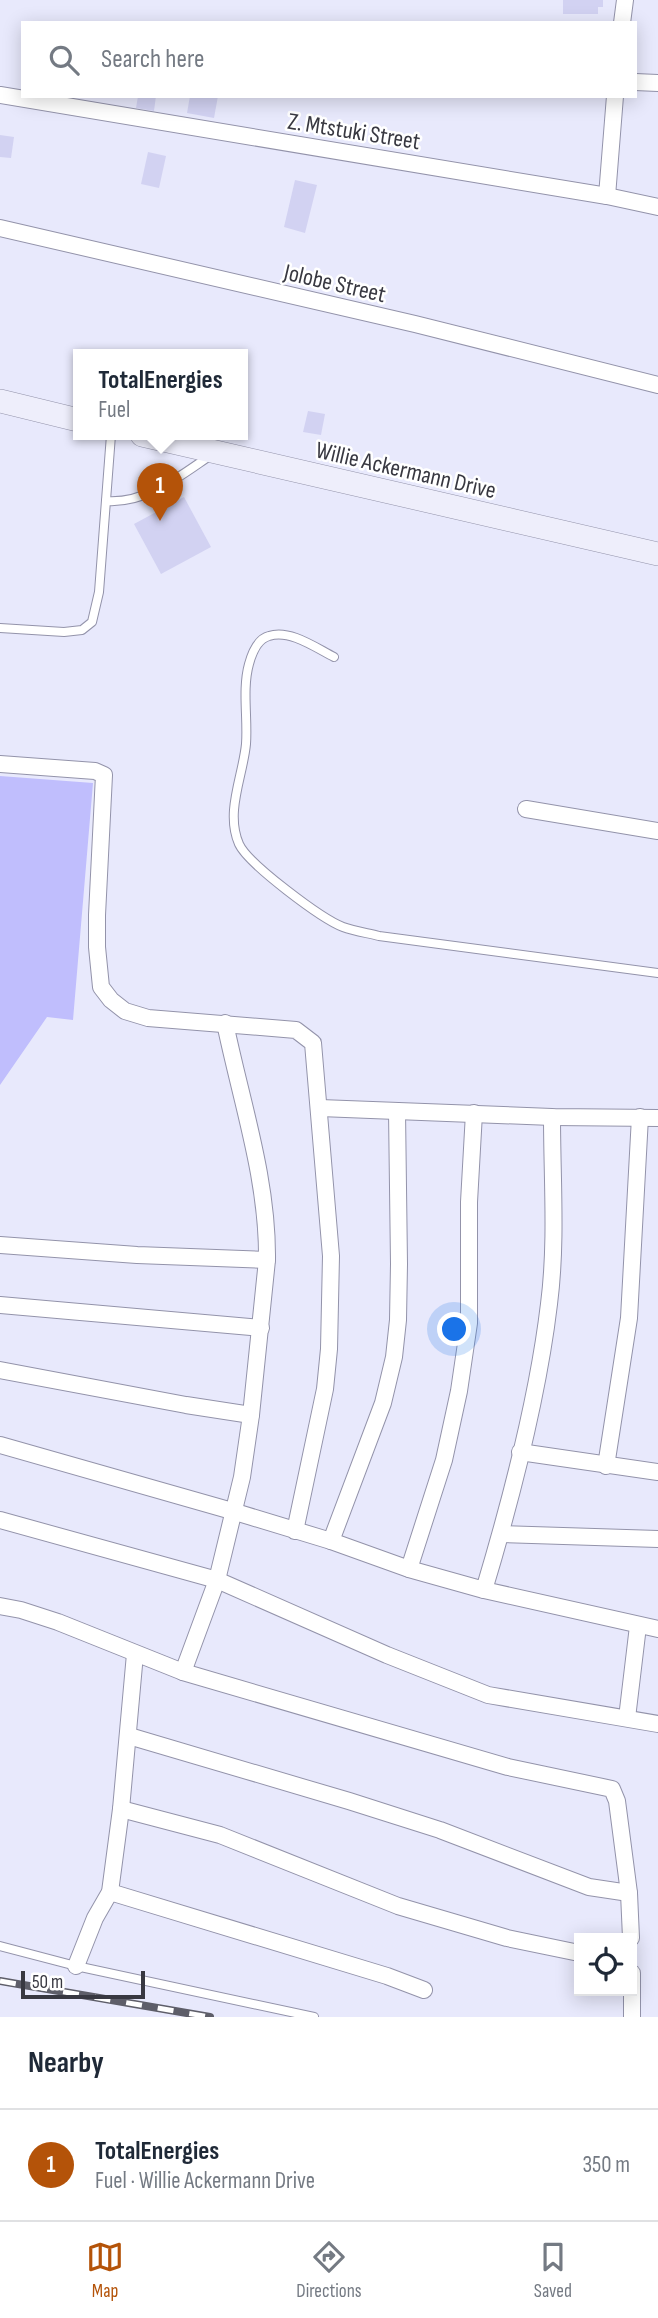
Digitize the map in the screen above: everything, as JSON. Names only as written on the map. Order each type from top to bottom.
[{"type":"street","points":[[622,21],[625,0]]},
{"type":"street","points":[[637,82],[658,83]]},
{"type":"street","name":"Z. Mtstuki Street","points":[[0,95],[607,196],[658,207]]},
{"type":"street","points":[[607,196],[615,98]]},
{"type":"street","name":"Jolobe Street","points":[[0,228],[415,324],[658,385]]},
{"type":"street","points":[[0,401],[73,419]]},
{"type":"street","name":"Willie Ackermann Drive","points":[[162,440],[658,554]]},
{"type":"street","points":[[0,764],[104,773],[97,957],[101,987],[111,1000],[125,1011],[148,1018],[296,1030],[313,1042],[331,1256],[329,1349],[325,1389],[295,1531]]},
{"type":"street","points":[[526,809],[658,831]]},
{"type":"street","points":[[183,1672],[217,1580],[242,1477],[267,1260],[261,1189],[225,1023]]},
{"type":"street","points":[[320,1108],[552,1117],[658,1118]]},
{"type":"street","points":[[331,1541],[383,1403],[394,1357],[399,1264],[397,1111]]},
{"type":"street","points":[[409,1569],[444,1460],[459,1391],[468,1323],[474,1113]]},
{"type":"street","points":[[484,1590],[501,1534],[520,1452],[549,1303],[553,1249],[552,1117]]},
{"type":"street","points":[[606,1466],[629,1318],[640,1117]]},
{"type":"street","points":[[0,1245],[137,1255],[267,1260]]},
{"type":"street","points":[[0,1305],[261,1328]]},
{"type":"street","points":[[0,1370],[251,1415]]},
{"type":"street","points":[[0,1445],[232,1511],[331,1541],[409,1569],[484,1590],[658,1629]]},
{"type":"street","points":[[520,1452],[658,1472]]},
{"type":"street","points":[[0,1520],[217,1580],[387,1655],[488,1695],[658,1724]]},
{"type":"street","points":[[501,1534],[658,1539]]},
{"type":"street","points":[[0,1606],[58,1622],[183,1672],[508,1767],[612,1789],[617,1801],[629,1893],[631,1933]]},
{"type":"street","points":[[626,1717],[638,1626]]},
{"type":"street","points":[[76,1966],[94,1918],[110,1892],[121,1809],[135,1654]]},
{"type":"street","points":[[128,1736],[440,1830],[589,1886],[629,1893]]},
{"type":"street","points":[[121,1809],[220,1835],[398,1906],[520,1941],[574,1952]]},
{"type":"street","points":[[110,1892],[387,1976],[424,1990]]},
{"type":"street","points":[[632,1996],[632,2017]]},
{"type":"lane","points":[[0,628],[64,632],[82,630],[92,622],[99,592],[111,440]]},
{"type":"lane","points":[[106,501],[129,501],[148,493],[214,453]]},
{"type":"lane","points":[[334,657],[296,638],[282,635],[268,636],[255,645],[248,667],[246,746],[235,800],[235,824],[239,845],[255,865],[341,926],[379,936],[658,973]]},
{"type":"lane","points":[[0,1946],[76,1966],[314,2017]]},
{"type":"shaded area","points":[[0,776],[93,783],[73,1020],[47,1017],[0,1085]]},
{"type":"building","points":[[563,0],[603,0],[603,7],[598,7],[598,14],[563,14]]},
{"type":"building","points":[[138,98],[156,98],[154,111],[136,108]]},
{"type":"building","points":[[190,98],[218,98],[214,118],[187,113]]},
{"type":"building","points":[[0,135],[14,137],[11,158],[0,157]]},
{"type":"building","points":[[148,152],[166,156],[159,188],[141,184]]},
{"type":"building","points":[[295,180],[317,185],[305,233],[284,227]]},
{"type":"building","points":[[308,411],[325,414],[321,435],[303,432]]},
{"type":"building","points":[[184,497],[211,547],[161,574],[134,524]]},
{"type":"railway","points":[[0,1981],[210,2017]]},
{"type":"place","name":"TotalEnergies","points":[[160,521]]}]
